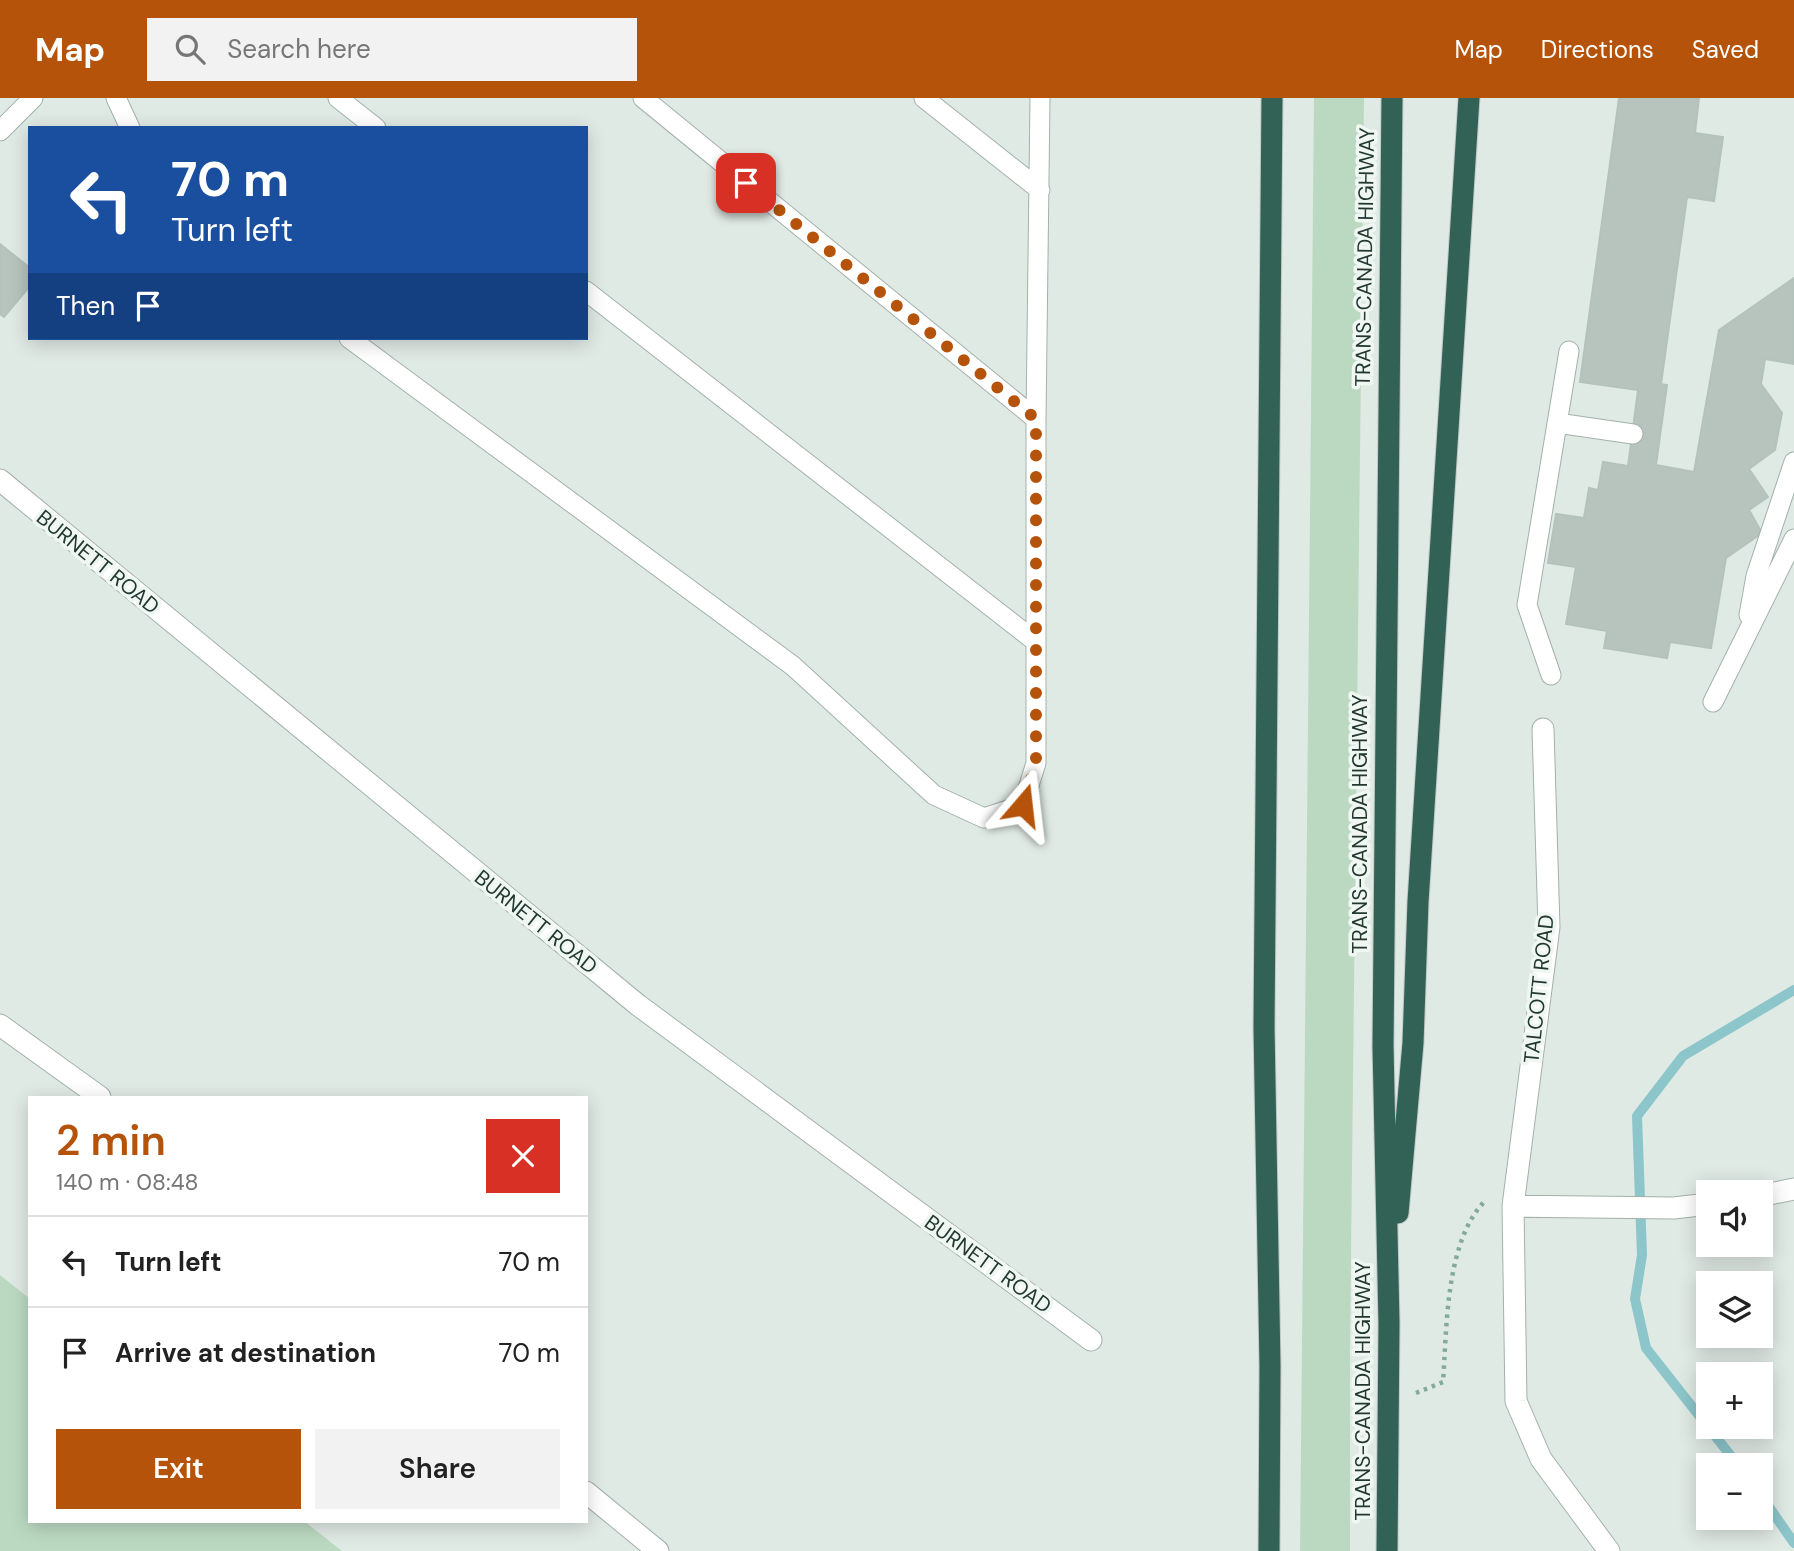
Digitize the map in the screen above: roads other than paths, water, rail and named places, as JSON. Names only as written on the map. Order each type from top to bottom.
[{"type":"highway","points":[[1269,1551],[1270,1366],[1264,1027],[1272,98]]},
{"type":"highway","name":"TRANS-CANADA HIGHWAY","points":[[1387,1551],[1389,1323],[1383,1032],[1392,98]]},
{"type":"highway","points":[[1389,1323],[1413,1043],[1418,902],[1469,98]]},
{"type":"street","name":"BURNETT ROAD","points":[[1,483],[638,1005],[1091,1340]]},
{"type":"street","name":"TALCOTT ROAD","points":[[1543,729],[1549,927],[1513,1206],[1516,1401],[1541,1459],[1609,1551]]},
{"type":"street","points":[[0,1026],[99,1096]]},
{"type":"street","points":[[1773,1193],[1794,1189]]},
{"type":"street","points":[[1513,1206],[1674,1208],[1696,1205]]},
{"type":"street","points":[[588,1494],[658,1551]]},
{"type":"lane","points":[[0,131],[33,98]]},
{"type":"lane","points":[[116,98],[129,126]]},
{"type":"lane","points":[[338,98],[373,126]]},
{"type":"lane","points":[[643,98],[1036,419]]},
{"type":"lane","points":[[924,98],[1040,190]]},
{"type":"lane","points":[[352,340],[793,666],[934,795],[984,818],[1023,805],[1036,763],[1040,98]]},
{"type":"lane","points":[[588,293],[1035,640]]},
{"type":"lane","points":[[1551,675],[1527,605],[1569,351]]},
{"type":"lane","points":[[1557,422],[1633,434]]},
{"type":"lane","points":[[1745,636],[1756,576],[1794,462]]},
{"type":"lane","points":[[1713,702],[1794,539]]},
{"type":"waterway","points":[[1729,1453],[1646,1348],[1635,1299],[1642,1255],[1637,1116],[1683,1056],[1794,990]]},
{"type":"waterway","points":[[1773,1513],[1794,1543]]}]
